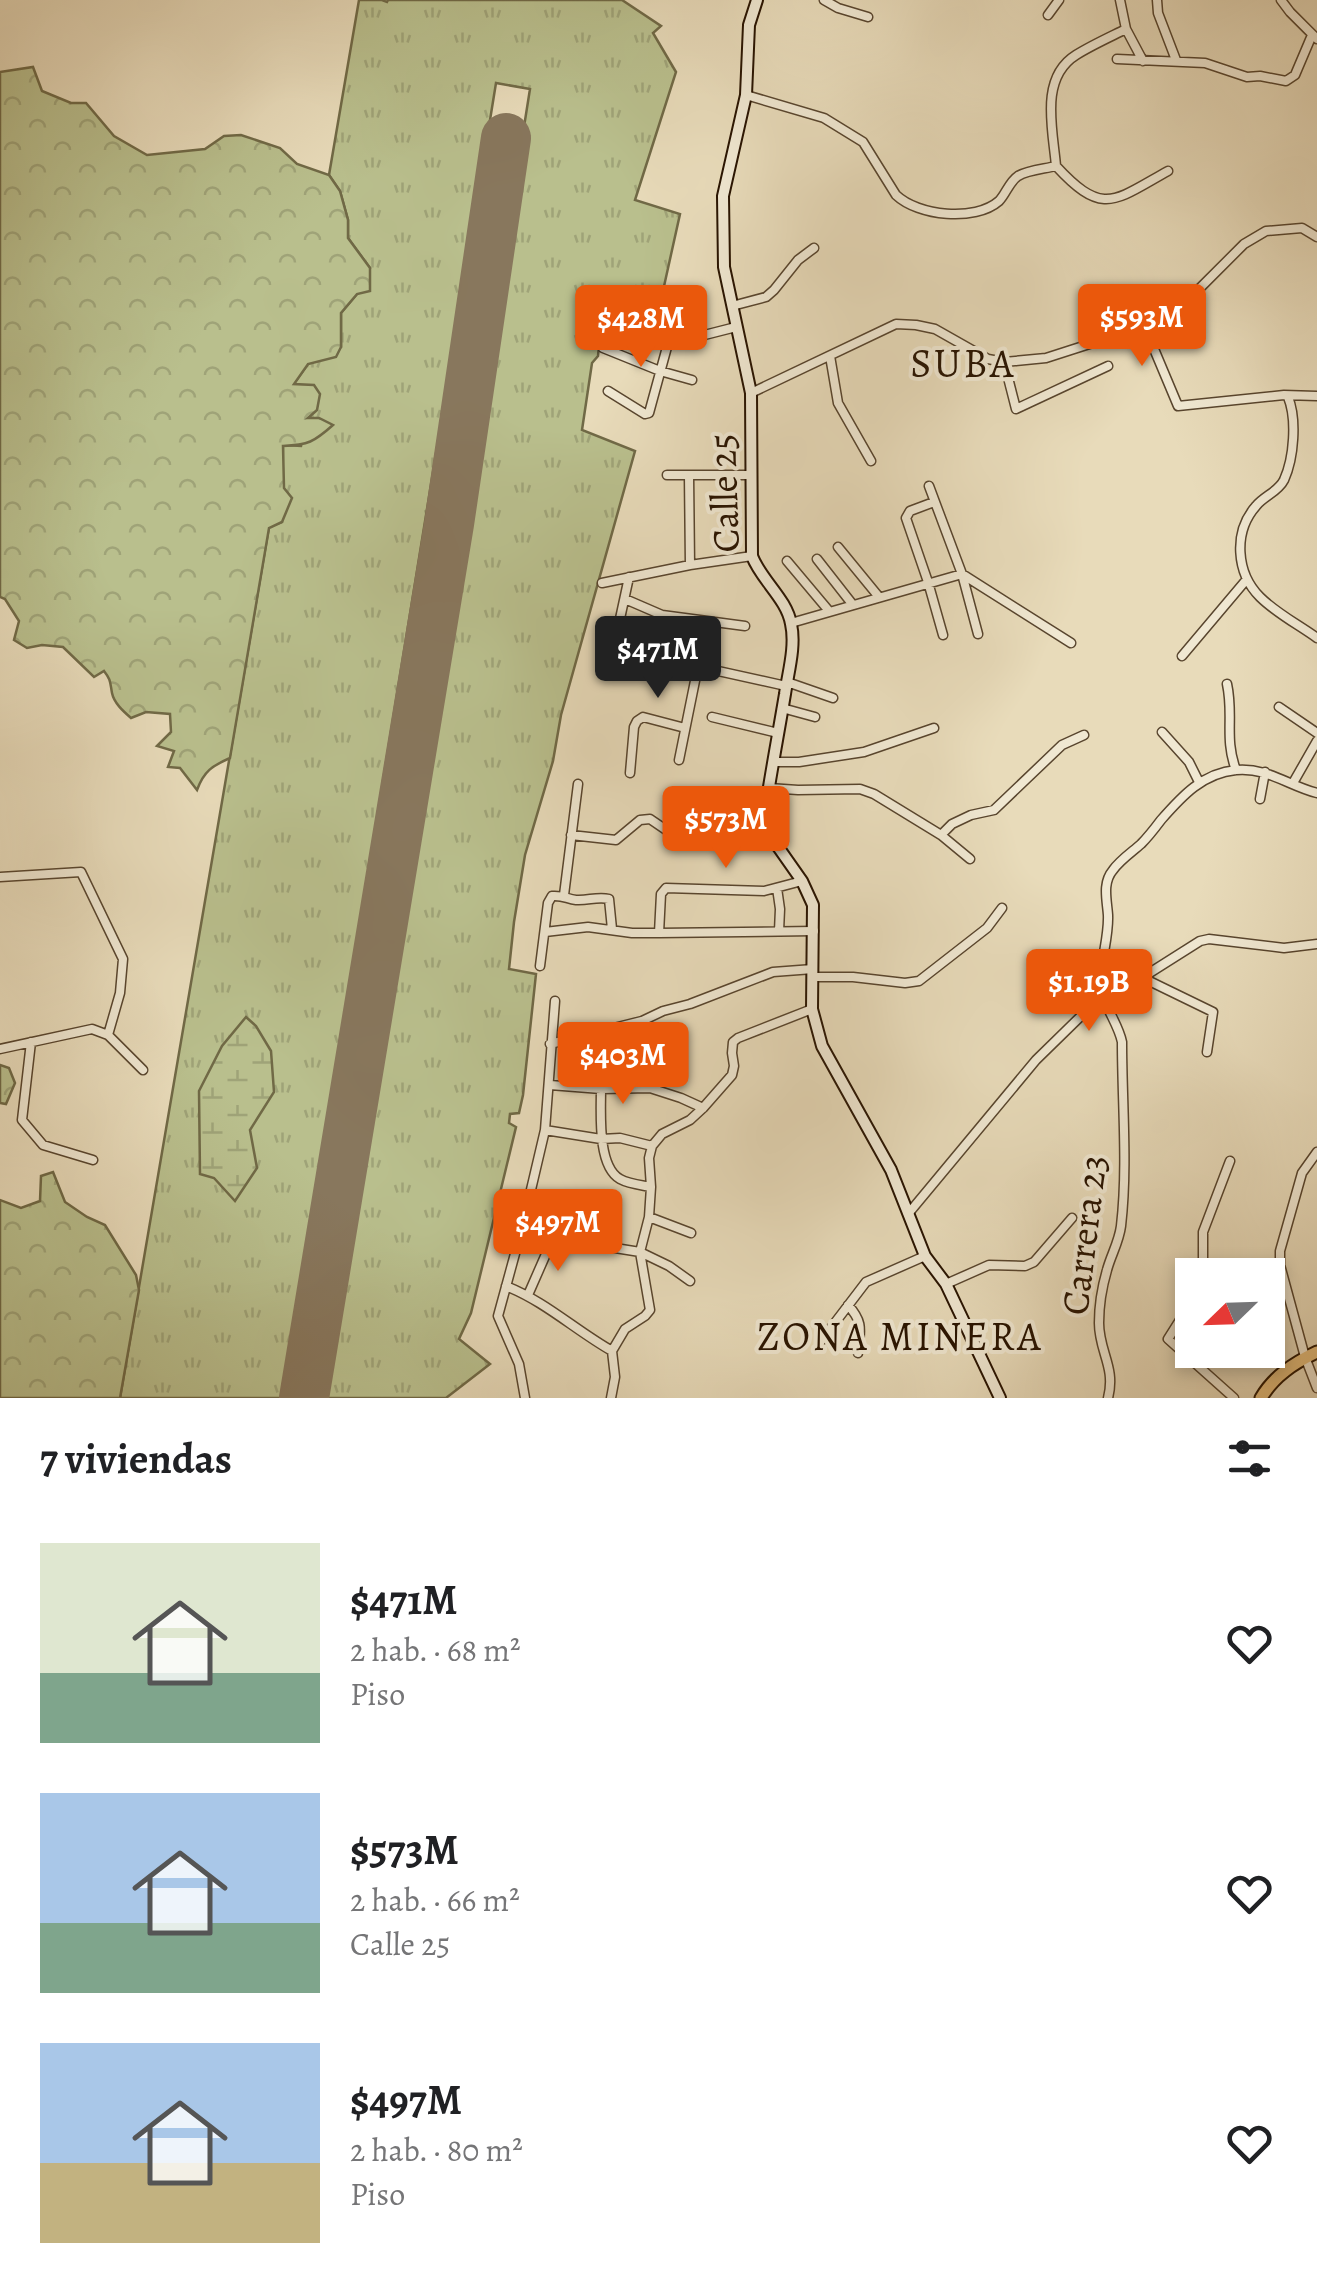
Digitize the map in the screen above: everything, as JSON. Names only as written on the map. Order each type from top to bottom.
[{"type":"main road","points":[[1261,1398],[1270,1382],[1311,1354]]},
{"type":"street","name":"Calle 25","points":[[757,0],[748,24],[746,94],[723,196],[724,267],[750,393],[752,556],[757,571],[784,606],[791,622]]},
{"type":"street","points":[[824,0],[868,17]]},
{"type":"street","points":[[1048,15],[1059,0]]},
{"type":"street","points":[[1120,0],[1126,30],[1143,60]]},
{"type":"street","points":[[1157,0],[1176,60]]},
{"type":"street","points":[[1116,60],[1205,62],[1247,77],[1286,81],[1295,75],[1314,37],[1282,0]]},
{"type":"street","points":[[1126,30],[1076,55],[1054,81],[1051,98],[1056,166],[1074,186],[1100,199],[1119,198],[1168,171]]},
{"type":"street","points":[[746,94],[824,118],[863,142],[896,195],[921,208],[958,215],[974,213],[1000,200],[1016,178],[1056,166]]},
{"type":"street","points":[[750,393],[896,324],[935,329],[988,359],[1004,362],[1046,358],[1102,340],[1125,324],[1196,292],[1244,244],[1266,231],[1302,228],[1317,237]]},
{"type":"street","points":[[732,306],[766,297],[798,260],[814,248]]},
{"type":"street","points":[[1141,318],[1178,406],[1284,395],[1317,396]]},
{"type":"street","points":[[608,391],[644,414],[649,413],[670,345],[736,328]]},
{"type":"street","points":[[603,348],[692,380]]},
{"type":"street","points":[[830,356],[838,404],[871,462]]},
{"type":"street","points":[[1004,362],[1016,409],[1108,366]]},
{"type":"street","points":[[1288,397],[1294,436],[1284,480],[1247,518],[1240,538],[1240,555],[1247,579],[1260,597],[1317,638]]},
{"type":"street","points":[[689,475],[690,566]]},
{"type":"street","points":[[668,476],[750,475]]},
{"type":"street","points":[[928,486],[962,574],[978,634]]},
{"type":"street","points":[[934,502],[910,512],[906,518],[943,635]]},
{"type":"street","points":[[838,547],[879,597]]},
{"type":"street","points":[[602,583],[752,556]]},
{"type":"street","points":[[818,560],[852,604]]},
{"type":"street","points":[[787,561],[830,612]]},
{"type":"street","points":[[1000,1398],[946,1284],[925,1256],[891,1170],[822,1046],[812,1009],[813,905],[802,880],[769,834],[764,819],[792,648],[791,622],[962,574],[1071,643]]},
{"type":"street","points":[[610,665],[629,578]]},
{"type":"street","points":[[1182,656],[1247,579]]},
{"type":"street","points":[[624,599],[662,616],[745,626]]},
{"type":"street","points":[[614,648],[787,684],[833,698]]},
{"type":"street","points":[[679,760],[698,666]]},
{"type":"street","points":[[1227,684],[1228,750],[1236,770]]},
{"type":"street","points":[[1279,707],[1317,733]]},
{"type":"street","points":[[782,708],[815,717]]},
{"type":"street","points":[[630,773],[637,721],[643,717],[686,728]]},
{"type":"street","points":[[712,717],[778,733]]},
{"type":"street","points":[[773,762],[864,752],[934,728]]},
{"type":"street","points":[[1162,732],[1189,762],[1199,782]]},
{"type":"street","points":[[941,835],[971,814],[994,810],[1062,746],[1084,735]]},
{"type":"street","points":[[1293,782],[1317,741]]},
{"type":"street","points":[[1104,1000],[1101,986],[1108,919],[1107,880],[1112,870],[1199,782],[1236,770],[1265,772],[1317,793]]},
{"type":"street","points":[[1260,799],[1265,772]]},
{"type":"street","points":[[564,895],[578,784]]},
{"type":"street","points":[[769,788],[860,789],[941,835],[970,859]]},
{"type":"street","points":[[572,835],[616,840],[640,820],[650,819],[672,834],[719,821],[764,819]]},
{"type":"street","points":[[0,877],[81,872],[123,958],[120,993],[108,1035]]},
{"type":"street","points":[[659,934],[661,894],[666,888],[764,891],[802,880]]},
{"type":"street","points":[[777,888],[779,932]]},
{"type":"street","points":[[540,966],[552,896],[608,899],[612,929]]},
{"type":"street","points":[[550,1044],[642,1022],[773,972],[919,981],[987,928],[1002,908]]},
{"type":"street","points":[[545,932],[588,927],[659,934],[814,931]]},
{"type":"street","points":[[908,1214],[1036,1060],[1080,1017],[1104,1000],[1209,939],[1284,948],[1317,944]]},
{"type":"street","points":[[1142,977],[1214,1012],[1207,1052]]},
{"type":"street","name":"Carrera 23","points":[[1104,1000],[1122,1042],[1124,1199],[1120,1235],[1107,1268],[1099,1322],[1108,1360],[1108,1398]]},
{"type":"street","points":[[525,1398],[519,1364],[498,1320],[545,1130],[555,1001]]},
{"type":"street","points":[[611,1398],[615,1377],[612,1351],[624,1329],[650,1310],[640,1252],[649,1217],[652,1146],[662,1134],[690,1120],[732,1075],[734,1042],[738,1038],[812,1009]]},
{"type":"street","points":[[0,1049],[92,1030],[108,1035],[142,1070]]},
{"type":"street","points":[[640,1041],[650,1088]]},
{"type":"street","points":[[31,1042],[22,1120],[43,1144],[93,1160]]},
{"type":"street","points":[[550,1084],[650,1088],[703,1108]]},
{"type":"street","points":[[601,1089],[602,1139],[609,1169],[623,1182],[651,1187]]},
{"type":"street","points":[[545,1130],[620,1138],[652,1146]]},
{"type":"street","points":[[1317,1152],[1302,1173],[1280,1251],[1280,1265],[1311,1354],[1317,1388]]},
{"type":"street","points":[[1203,1258],[1203,1232],[1230,1160]]},
{"type":"street","points":[[649,1217],[691,1233]]},
{"type":"street","points":[[946,1284],[989,1265],[1025,1266],[1034,1262],[1072,1218]]},
{"type":"street","points":[[522,1228],[554,1238],[640,1252],[690,1281]]},
{"type":"street","points":[[528,1295],[554,1238]]},
{"type":"street","points":[[822,1341],[866,1282],[925,1256]]},
{"type":"street","points":[[506,1286],[553,1310],[580,1333],[612,1351]]},
{"type":"street","points":[[848,1304],[859,1316],[861,1325],[858,1353]]},
{"type":"street","points":[[1200,1368],[1234,1398]]},
{"type":"green space","points":[[359,0],[622,0],[661,26],[653,33],[676,72],[635,200],[680,214],[651,345],[600,334],[582,430],[635,451],[525,855],[514,922],[509,969],[536,974],[523,1095],[519,1113],[510,1114],[509,1123],[516,1127],[471,1313],[459,1339],[490,1364],[446,1398],[322,1398],[530,89],[496,83],[283,1398],[120,1398],[269,527],[282,522],[283,445],[301,446],[306,419],[293,385],[308,364],[341,347],[341,313],[357,294],[370,268],[348,238],[348,220],[340,191],[329,175]]},
{"type":"green space","points":[[33,67],[42,91],[71,103],[86,103],[114,136],[147,155],[205,149],[224,136],[241,135],[280,148],[297,164],[329,175],[340,191],[348,220],[348,238],[370,268],[370,291],[357,294],[341,313],[341,347],[336,357],[308,364],[294,384],[314,385],[320,394],[317,410],[308,418],[333,425],[310,442],[283,446],[284,488],[292,498],[282,522],[269,528],[230,758],[209,770],[197,790],[180,768],[168,767],[174,751],[157,746],[171,732],[170,714],[146,712],[131,718],[115,700],[104,671],[94,677],[63,647],[27,648],[14,640],[19,621],[0,597],[0,72]]},
{"type":"green space","points":[[246,1017],[271,1051],[274,1092],[250,1130],[257,1168],[235,1201],[214,1178],[200,1174],[199,1091],[222,1046]]},
{"type":"green space","points":[[0,1065],[9,1068],[15,1083],[6,1104],[0,1103]]},
{"type":"green space","points":[[53,1172],[65,1202],[105,1225],[136,1275],[139,1290],[120,1398],[0,1398],[0,1200],[21,1208],[40,1201],[41,1176]]},
{"type":"runway","points":[[304,1398],[449,524],[506,138]]},
{"type":"district","name":"SUBA","points":[[963,363]]},
{"type":"district","name":"ZONA MINERA","points":[[900,1336]]}]
